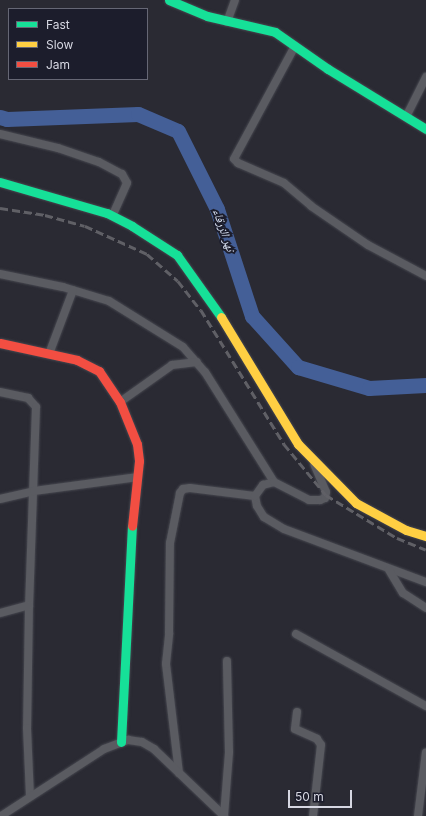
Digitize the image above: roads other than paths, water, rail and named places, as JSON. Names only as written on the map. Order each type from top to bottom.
[{"type":"street","points":[[169,0],[227,22],[270,30],[328,69],[426,129]]},
{"type":"street","points":[[227,22],[234,0]]},
{"type":"street","points":[[295,46],[234,158],[238,163],[284,183],[311,206],[368,245],[426,276]]},
{"type":"street","points":[[406,117],[426,77]]},
{"type":"street","points":[[0,134],[58,148],[99,162],[122,174],[127,183],[112,216]]},
{"type":"street","points":[[0,182],[112,216],[162,244],[185,262],[217,311],[286,426],[313,461],[349,497],[366,509],[406,530],[426,536]]},
{"type":"street","points":[[0,274],[73,290],[122,308],[183,347],[197,362],[274,482],[309,500],[325,498],[326,492],[313,461]]},
{"type":"street","points":[[49,354],[73,290]]},
{"type":"street","points":[[0,343],[82,362],[99,371],[120,402],[137,444],[138,477],[132,527],[120,742]]},
{"type":"street","points":[[120,402],[172,365],[197,362]]},
{"type":"street","points":[[0,392],[28,398],[35,403],[34,491],[28,605],[27,728],[30,796]]},
{"type":"street","points":[[0,499],[34,491],[138,477]]},
{"type":"street","points":[[255,496],[264,485],[274,482]]},
{"type":"street","points":[[179,773],[166,664],[169,633],[170,542],[179,496],[186,488],[255,496]]},
{"type":"street","points":[[255,496],[257,506],[264,516],[284,529],[389,570],[426,582]]},
{"type":"street","points":[[389,570],[403,593],[426,608]]},
{"type":"street","points":[[0,613],[28,605]]},
{"type":"street","points":[[296,634],[426,706]]},
{"type":"street","points":[[224,816],[229,752],[227,661]]},
{"type":"street","points":[[297,712],[295,729],[317,739],[321,745],[313,816]]},
{"type":"street","points":[[1,816],[104,749],[120,742],[134,740],[148,744],[224,816]]},
{"type":"street","points":[[418,816],[424,783],[426,752]]},
{"type":"waterway","name":"نهر الزرقاء","points":[[0,117],[7,119],[138,114],[178,131],[217,209],[252,316],[298,367],[369,388],[426,385]]},
{"type":"railway","points":[[0,208],[45,215],[85,226],[147,254],[178,281],[201,310],[284,444],[326,495],[397,538],[426,550]]}]
